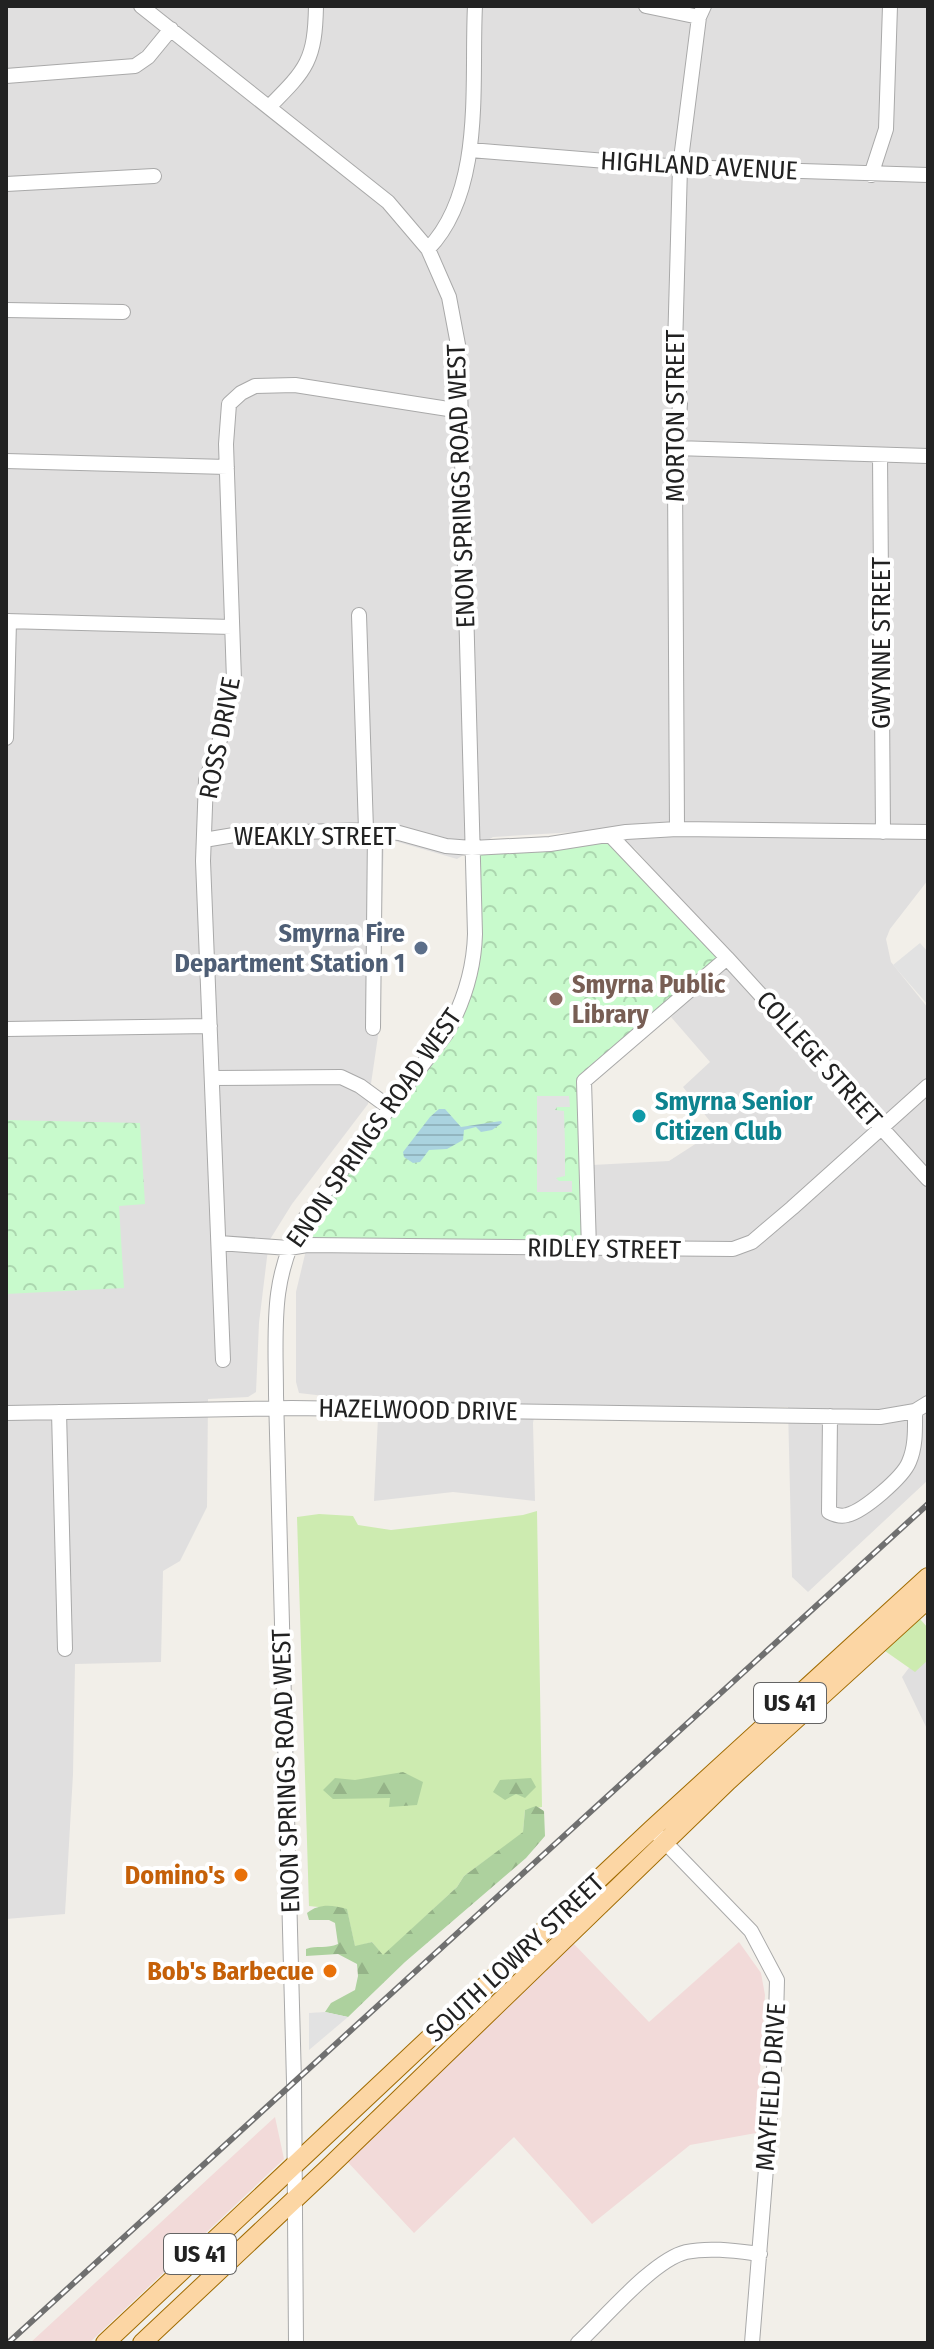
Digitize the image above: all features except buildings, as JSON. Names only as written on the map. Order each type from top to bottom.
[{"type":"main road","name":"SOUTH LOWRY STREET","points":[[105,2343],[295,2165],[658,1836],[928,1577]]},
{"type":"main road","name":"US 41","points":[[142,2343],[296,2198],[658,1836],[928,1599]]},
{"type":"main road","points":[[123,2326],[133,2343]]},
{"type":"street","name":"ENON SPRINGS ROAD WEST","points":[[141,6],[388,202],[428,249],[449,297],[459,350],[474,949],[465,994],[446,1034],[303,1221],[289,1248],[278,1288],[277,1408],[296,2198],[296,2343]]},
{"type":"street","points":[[270,106],[295,81],[308,62],[315,38],[316,6]]},
{"type":"street","points":[[428,249],[441,235],[455,207],[470,150],[475,6]]},
{"type":"street","points":[[646,6],[702,12]]},
{"type":"street","points":[[871,175],[886,129],[890,6]]},
{"type":"street","name":"MORTON STREET","points":[[677,829],[675,448],[680,403],[675,348],[680,167],[702,12]]},
{"type":"street","points":[[6,76],[135,66],[148,57],[171,29]]},
{"type":"street","name":"HIGHLAND AVENUE","points":[[470,150],[680,167],[928,175]]},
{"type":"street","points":[[6,184],[154,176]]},
{"type":"street","points":[[6,310],[123,312]]},
{"type":"street","name":"ROSS DRIVE","points":[[223,1360],[204,840],[206,780],[232,700],[234,660],[227,467],[229,404],[255,386],[295,385],[461,411]]},
{"type":"street","points":[[675,448],[928,456]]},
{"type":"street","name":"GWYNNE STREET","points":[[880,455],[883,832]]},
{"type":"street","points":[[6,461],[227,467]]},
{"type":"street","points":[[359,615],[371,831],[373,1028]]},
{"type":"street","points":[[6,738],[8,621],[232,627]]},
{"type":"street","points":[[472,848],[550,844],[626,832],[677,829],[928,832]]},
{"type":"street","name":"WEAKLY STREET","points":[[204,840],[240,834],[371,831],[399,833],[454,848],[472,848]]},
{"type":"street","name":"COLLEGE STREET","points":[[610,835],[727,958],[928,1179]]},
{"type":"street","points":[[589,1249],[583,1085],[589,1075],[727,958]]},
{"type":"street","points":[[6,1029],[210,1026]]},
{"type":"street","points":[[212,1078],[341,1077],[360,1086],[390,1108]]},
{"type":"street","name":"RIDLEY STREET","points":[[219,1243],[289,1248],[307,1245],[733,1249],[752,1242],[928,1086]]},
{"type":"street","name":"HAZELWOOD DRIVE","points":[[6,1413],[277,1408],[830,1416],[880,1417],[922,1407],[909,1464],[896,1480],[847,1515],[837,1516],[829,1512],[830,1416]]},
{"type":"street","points":[[59,1412],[65,1649]]},
{"type":"street","name":"MAYFIELD DRIVE","points":[[658,1836],[751,1931],[777,1980],[775,2056],[752,2343]]},
{"type":"street","points":[[578,2343],[637,2284],[683,2253],[723,2250],[760,2254]]},
{"type":"shaded area","points":[[6,6],[928,6],[928,880],[890,929],[886,939],[891,962],[928,1008],[928,1480],[808,1592],[792,1577],[788,1407],[536,1406],[533,1423],[535,1501],[453,1492],[374,1501],[376,1402],[299,1393],[296,1382],[296,1292],[306,1250],[592,1165],[669,1161],[717,1130],[683,1087],[710,1062],[671,1017],[734,959],[635,849],[611,830],[493,837],[457,859],[384,838],[378,1036],[368,1104],[292,1204],[269,1241],[259,1323],[256,1392],[248,1397],[208,1399],[207,1507],[180,1561],[163,1571],[161,1662],[75,1664],[65,1914],[6,1919]]},
{"type":"shaded area","points":[[920,943],[928,952],[928,1005],[893,965]]},
{"type":"shaded area","points":[[537,1096],[569,1096],[570,1107],[557,1107],[555,1110],[564,1111],[565,1145],[565,1176],[556,1178],[572,1181],[572,1192],[537,1192]]},
{"type":"shaded area","points":[[928,1643],[928,1731],[902,1677]]},
{"type":"shaded area","points":[[739,1942],[761,1973],[765,1995],[756,2133],[690,2145],[592,2224],[514,2137],[414,2233],[344,2158],[573,1943],[649,2022]]},
{"type":"shaded area","points":[[325,2012],[348,2017],[309,2050],[309,2013]]},
{"type":"shaded area","points":[[275,2117],[284,2159],[89,2343],[30,2343]]},
{"type":"green space","points":[[610,835],[727,958],[589,1075],[589,1249],[289,1248],[438,1045],[465,994],[472,848]]},
{"type":"green space","points":[[6,1120],[140,1123],[145,1204],[119,1206],[124,1288],[6,1294]]},
{"type":"green space","points":[[537,1511],[542,1807],[525,1810],[523,1833],[464,1876],[457,1887],[383,1956],[372,1942],[355,1947],[347,1910],[309,1906],[297,1517],[319,1514],[353,1516],[358,1525],[391,1530]]},
{"type":"green space","points":[[920,1619],[928,1628],[928,1660],[915,1672],[885,1651]]},
{"type":"green space","points":[[403,1772],[423,1782],[417,1805],[389,1807],[390,1798],[333,1799],[323,1790],[335,1778],[355,1780]]},
{"type":"green space","points":[[531,1778],[536,1787],[525,1798],[516,1794],[505,1800],[493,1792],[500,1780]]},
{"type":"green space","points":[[536,1806],[544,1811],[545,1836],[526,1858],[405,1962],[348,2017],[325,2012],[331,2003],[355,1990],[357,1964],[338,1954],[306,1956],[306,1949],[338,1944],[335,1923],[309,1920],[307,1913],[326,1906],[347,1909],[355,1946],[372,1942],[383,1955],[457,1887],[464,1876],[523,1832],[525,1810]]},
{"type":"water","points":[[439,1109],[445,1109],[461,1127],[502,1123],[492,1130],[481,1132],[476,1127],[464,1130],[463,1140],[447,1149],[429,1150],[420,1162],[413,1163],[404,1157],[403,1152]]},
{"type":"railway","points":[[8,2343],[928,1504]]},
{"type":"place","name":"Smyrna Fire Department Station 1","points":[[421,948]]},
{"type":"place","name":"Smyrna Public Library","points":[[556,999]]},
{"type":"place","name":"Smyrna Senior Citizen Club","points":[[639,1116]]},
{"type":"place","name":"Domino's","points":[[241,1875]]},
{"type":"place","name":"Bob's Barbecue","points":[[330,1971]]}]
